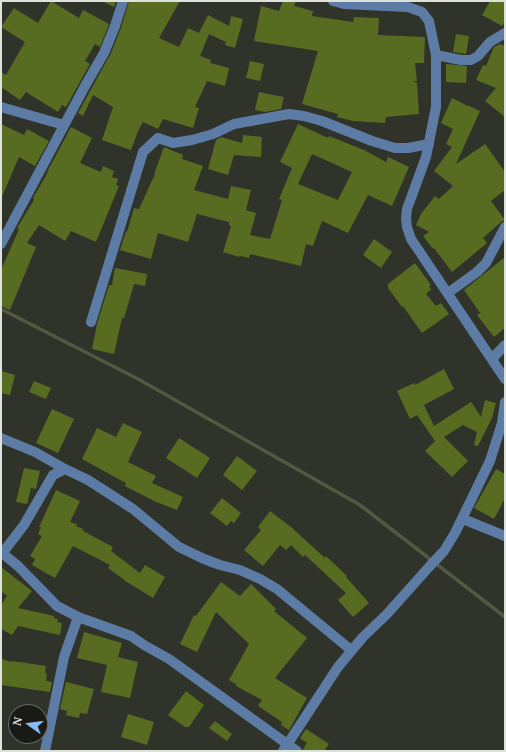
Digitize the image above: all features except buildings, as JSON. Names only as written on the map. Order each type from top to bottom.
[{"type":"street","points":[[1,244],[104,53],[115,26],[122,1]]},
{"type":"street","points":[[333,1],[344,4],[370,3],[408,7],[422,12],[429,21],[436,55],[436,107],[426,157],[407,209],[406,218],[411,239],[505,378]]},
{"type":"street","points":[[436,55],[461,60],[472,60],[478,56],[490,42],[505,33]]},
{"type":"street","points":[[1,107],[64,125]]},
{"type":"street","points":[[91,322],[143,152],[158,138],[173,143],[192,140],[213,134],[234,124],[289,114],[322,121],[372,141],[395,148],[408,148],[429,144]]},
{"type":"street","points":[[448,293],[477,272],[486,263],[505,227]]},
{"type":"street","points":[[492,359],[505,345]]},
{"type":"street","points":[[285,747],[338,667],[439,556],[456,533],[490,461],[502,423],[505,402]]},
{"type":"street","points":[[1,438],[35,452],[88,480],[133,509],[178,547],[193,555],[214,563],[240,570],[277,590],[352,650]]},
{"type":"street","points":[[65,469],[53,475],[24,525],[2,554],[18,566],[57,606],[78,617],[131,636],[169,659],[285,747],[297,751]]},
{"type":"street","points":[[463,519],[505,536]]},
{"type":"street","points":[[45,751],[64,657],[78,617]]},
{"type":"waterway","points":[[1,309],[140,380],[360,505],[505,617]]}]
